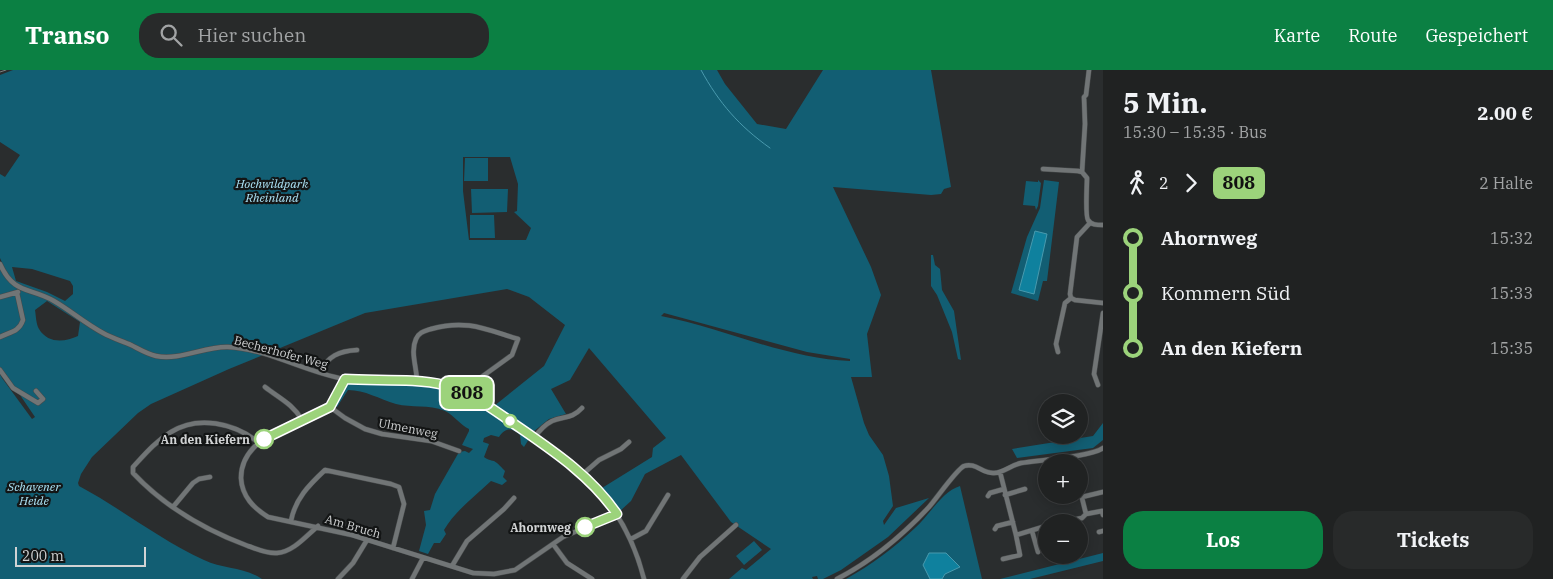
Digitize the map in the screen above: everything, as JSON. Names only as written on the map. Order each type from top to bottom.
[{"type":"street","points":[[1088,70],[1086,95],[1084,97],[1085,124],[1082,172],[1087,178],[1087,217],[1090,223],[1103,225]]},
{"type":"street","points":[[1043,169],[1082,172]]},
{"type":"street","points":[[1071,298],[1077,237],[1090,223]]},
{"type":"street","points":[[0,264],[7,277],[19,291],[23,320],[22,324],[14,332],[0,337]]},
{"type":"street","points":[[0,297],[19,291]]},
{"type":"street","name":"Becherhofer Weg","points":[[19,291],[44,295],[103,333],[153,355],[168,357],[227,347],[260,354],[345,379],[445,385],[467,393],[488,405],[583,474],[609,502],[617,514],[631,539],[644,579]]},
{"type":"street","points":[[1071,298],[1103,303]]},
{"type":"street","points":[[1058,352],[1056,344],[1065,303],[1071,298]]},
{"type":"street","points":[[1098,385],[1094,374],[1103,313]]},
{"type":"street","points":[[417,382],[414,350],[415,340],[422,331],[444,325],[461,324],[473,325],[518,339],[512,355],[476,381],[467,393]]},
{"type":"street","points":[[320,372],[331,358],[344,350],[357,350]]},
{"type":"street","points":[[0,370],[13,388],[38,403],[43,399],[36,391]]},
{"type":"street","points":[[330,407],[345,379]]},
{"type":"street","points":[[265,388],[285,400],[302,420]]},
{"type":"street","name":"Am Bruch","points":[[330,407],[258,442],[250,450],[244,461],[241,479],[244,493],[253,507],[268,517],[318,526],[474,573],[494,574],[515,570],[553,544],[617,514]]},
{"type":"street","name":"Ulmenweg","points":[[330,407],[365,429],[382,434],[431,441],[459,451]]},
{"type":"street","points":[[534,438],[545,425],[553,420],[576,414],[582,408]]},
{"type":"street","points":[[258,442],[245,433],[229,426],[208,423],[189,424],[172,431],[161,440],[133,467],[133,473],[148,489],[209,530],[268,553],[279,553],[292,548],[318,526]]},
{"type":"street","points":[[583,474],[599,460],[621,449],[629,442]]},
{"type":"street","points":[[1087,454],[1094,453],[1103,448]]},
{"type":"street","points":[[837,579],[873,557],[899,537],[931,506],[961,468],[973,465],[985,472],[994,474],[1018,464],[1038,461]]},
{"type":"street","points":[[291,521],[297,500],[325,470],[391,484],[399,487],[404,504],[393,548]]},
{"type":"street","points":[[1000,472],[1020,555],[1003,559]]},
{"type":"street","points":[[173,507],[192,483],[199,479],[210,477]]},
{"type":"street","points":[[988,496],[990,493],[1025,489]]},
{"type":"street","points":[[1088,496],[1103,492]]},
{"type":"street","points":[[631,539],[646,531],[668,495]]},
{"type":"street","points":[[452,566],[467,541],[514,498]]},
{"type":"street","points":[[1084,504],[1086,514],[1102,511],[1103,515]]},
{"type":"street","points":[[995,529],[998,526],[1013,522]]},
{"type":"street","points":[[683,579],[700,557],[736,524]]},
{"type":"street","points":[[1016,535],[1038,529]]},
{"type":"street","points":[[1032,531],[1038,552]]},
{"type":"street","points":[[338,579],[353,563],[367,540]]},
{"type":"street","points":[[553,544],[567,563],[583,577],[592,579]]},
{"type":"street","points":[[412,579],[423,558]]},
{"type":"green space","points":[[13,70],[717,70],[725,84],[757,124],[786,129],[823,70],[931,70],[951,187],[944,189],[941,194],[931,195],[833,187],[871,267],[881,295],[867,334],[872,377],[851,377],[864,423],[869,435],[883,455],[889,476],[893,506],[883,521],[884,525],[896,508],[929,498],[888,537],[841,570],[823,579],[818,579],[817,576],[812,577],[813,579],[729,579],[742,568],[746,570],[771,549],[731,522],[681,455],[645,474],[631,501],[620,511],[602,488],[652,457],[653,448],[666,438],[589,348],[570,380],[551,389],[566,414],[549,419],[533,432],[494,406],[544,366],[565,325],[529,297],[507,289],[365,313],[229,369],[151,404],[138,413],[92,457],[81,474],[79,486],[172,543],[211,563],[248,572],[262,579],[0,579],[0,374],[0,269],[2,272],[4,267],[0,258],[0,174],[5,177],[20,155],[0,142],[0,75]],"holes":[[[463,157],[510,157],[518,184],[517,211],[514,212],[531,228],[526,240],[469,240],[463,191]],[[12,267],[32,269],[70,281],[73,286],[73,294],[65,301],[47,292],[16,281]],[[47,301],[80,322],[78,336],[68,340],[57,340],[47,337],[38,327],[35,310]],[[664,313],[807,352],[850,359],[850,361],[803,355],[661,316]],[[5,373],[35,417],[32,419],[2,378],[0,374]]]},
{"type":"green space","points":[[465,158],[488,158],[488,181],[464,181]]},
{"type":"green space","points":[[1038,180],[1041,183],[1036,210],[1035,206],[1023,205],[1026,181],[1038,182]]},
{"type":"green space","points":[[1044,180],[1059,182],[1047,281],[1043,281],[1038,301],[1011,293],[1027,237],[1040,208]]},
{"type":"green space","points":[[471,189],[508,189],[507,212],[472,213]]},
{"type":"green space","points":[[470,215],[494,215],[495,238],[470,238]]},
{"type":"green space","points":[[931,255],[933,255],[935,265],[940,269],[942,290],[954,311],[961,360],[958,359],[952,332],[937,295],[931,286]]},
{"type":"green space","points":[[347,383],[422,384],[445,388],[483,406],[529,439],[524,447],[521,444],[520,435],[509,430],[504,431],[499,437],[491,435],[484,438],[483,442],[489,444],[484,457],[497,463],[505,471],[503,477],[507,481],[502,485],[491,481],[459,510],[444,530],[446,534],[440,543],[434,543],[428,554],[419,551],[426,525],[424,511],[430,510],[435,494],[459,452],[465,451],[469,453],[473,449],[462,445],[469,429],[445,411],[396,404],[354,390],[348,390],[337,407],[333,404]]},
{"type":"green space","points":[[1103,423],[1103,440],[1093,448],[1017,458],[1012,449],[1043,444],[1088,444],[1088,437],[1093,436]]},
{"type":"green space","points":[[960,486],[982,579],[846,579],[873,562],[899,542],[920,523],[941,498]]},
{"type":"green space","points":[[754,541],[762,550],[744,565],[736,556]]},
{"type":"green space","points":[[1103,553],[1103,561],[1030,579],[1000,579],[1059,564],[1088,564],[1088,557]]},
{"type":"shaded area","points":[[1035,231],[1047,234],[1034,294],[1019,290]]},
{"type":"shaded area","points":[[929,553],[946,553],[960,567],[945,574],[942,579],[930,579],[923,565]]},
{"type":"waterway","points":[[701,70],[715,93],[731,113],[770,148]]},
{"type":"railway","points":[[0,72],[6,70]]},
{"type":"bus line","name":"808","points":[[264,439],[330,407],[345,379],[430,382],[445,385],[467,393],[521,427],[576,468],[593,484],[617,514],[585,527]]},
{"type":"place","name":"An den Kiefern","points":[[264,439]]},
{"type":"place","name":"Ahornweg","points":[[585,527]]},
{"type":"park label","name":"Hochwildpark Rheinland","points":[[272,190]]},
{"type":"park label","name":"Schavener Heide","points":[[34,493]]}]
